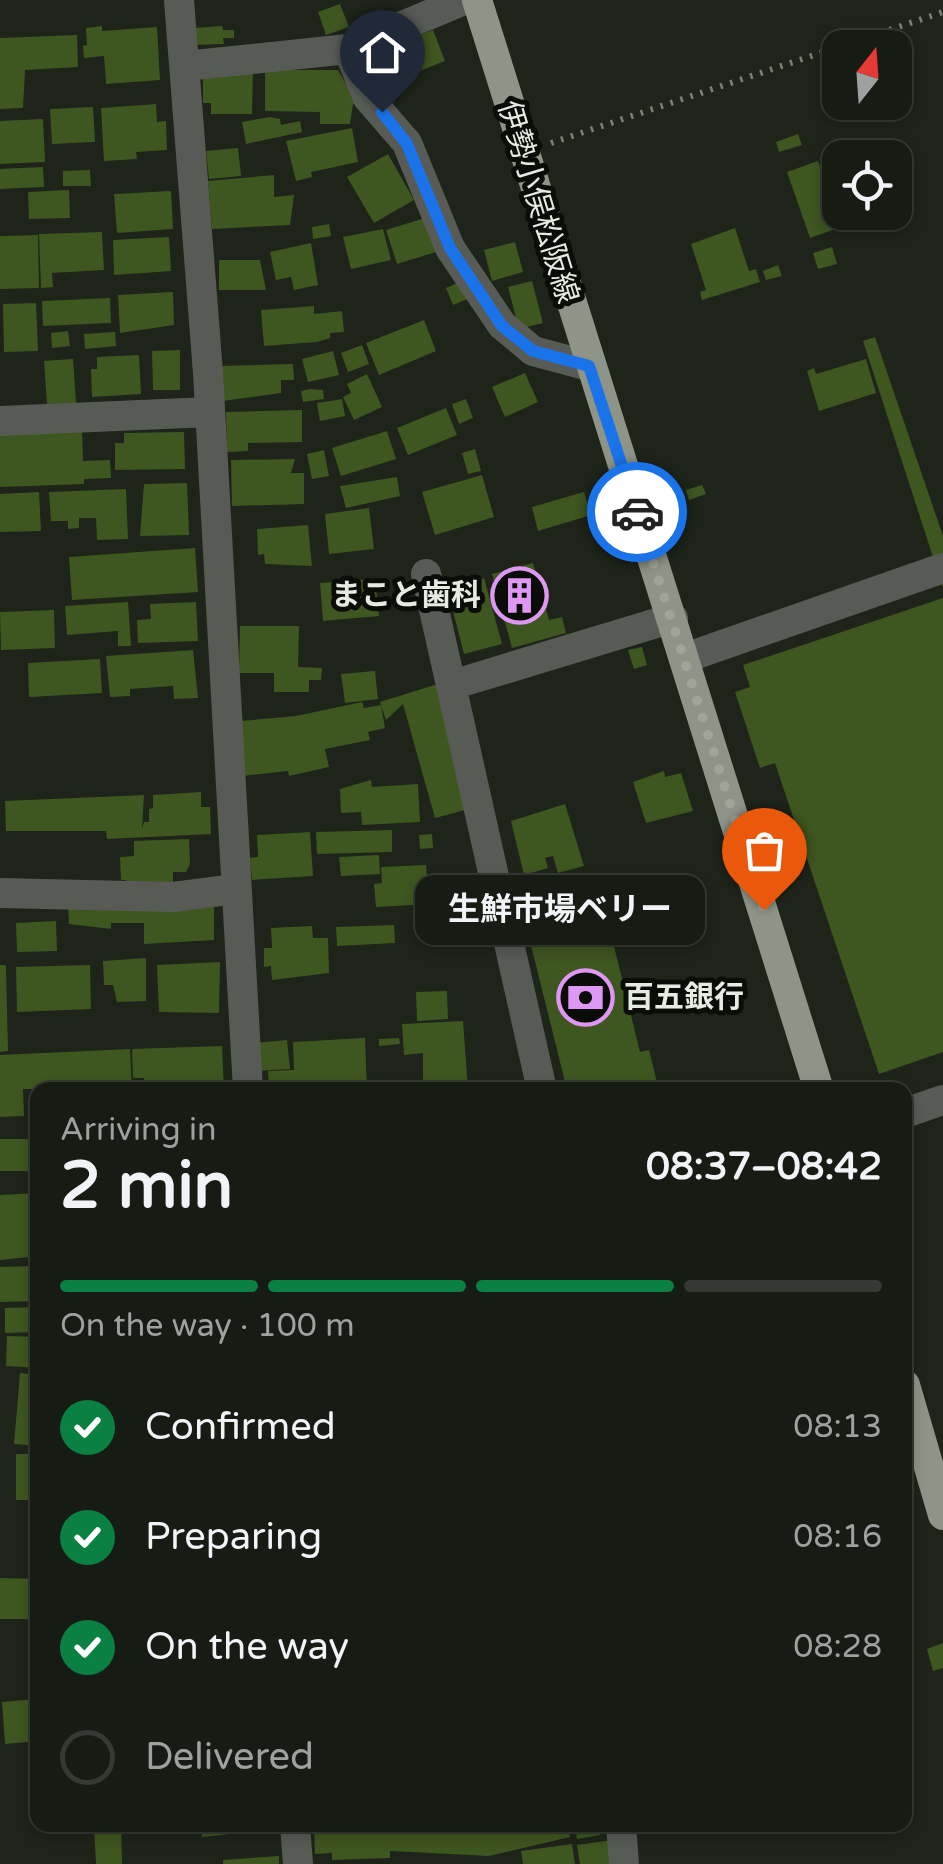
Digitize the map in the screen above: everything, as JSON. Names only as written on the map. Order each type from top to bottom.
[{"type":"main road","name":"伊勢小俣松阪線","points":[[477,0],[589,366],[688,657],[818,1082]]},
{"type":"main road","points":[[912,1409],[943,1516]]},
{"type":"street","points":[[179,0],[210,412],[248,1082]]},
{"type":"street","points":[[184,66],[348,48],[464,0]]},
{"type":"street","points":[[348,48],[368,98],[407,144],[450,248],[502,326],[533,351],[589,366]]},
{"type":"street","points":[[0,421],[210,412]]},
{"type":"street","points":[[688,657],[943,568]]},
{"type":"street","points":[[426,574],[540,1082]]},
{"type":"street","points":[[452,684],[672,618]]},
{"type":"street","points":[[0,893],[173,897],[236,890]]},
{"type":"street","points":[[912,1111],[943,1100]]},
{"type":"street","points":[[296,1832],[298,1864]]},
{"type":"street","points":[[621,1832],[624,1864]]},
{"type":"path","points":[[523,152],[943,12]]},
{"type":"building","points":[[340,4],[349,27],[326,35],[318,12]]},
{"type":"building","points":[[102,26],[102,31],[157,27],[160,80],[106,84],[104,56],[84,58],[83,46],[87,45],[86,28]]},
{"type":"building","points":[[222,26],[223,30],[234,30],[234,38],[223,38],[224,44],[194,45],[193,28]]},
{"type":"building","points":[[433,30],[445,61],[401,78],[389,47]]},
{"type":"building","points":[[77,35],[78,67],[25,70],[23,108],[0,109],[0,38]]},
{"type":"building","points":[[203,67],[253,68],[252,114],[211,114],[211,103],[203,103]]},
{"type":"building","points":[[265,70],[338,70],[358,104],[353,104],[350,124],[320,124],[320,112],[265,111]]},
{"type":"building","points":[[156,104],[157,122],[166,121],[167,150],[136,152],[137,159],[104,161],[101,108]]},
{"type":"building","points":[[93,107],[95,142],[52,144],[50,109]]},
{"type":"building","points":[[43,119],[45,162],[0,164],[0,121]]},
{"type":"building","points":[[280,119],[281,125],[300,121],[302,132],[246,144],[242,122]]},
{"type":"building","points":[[352,128],[358,162],[311,172],[312,177],[296,181],[286,141]]},
{"type":"building","points":[[798,134],[802,145],[779,152],[776,142]]},
{"type":"building","points":[[238,148],[241,176],[209,179],[206,151]]},
{"type":"building","points":[[388,154],[414,200],[374,223],[347,177]]},
{"type":"building","points":[[818,161],[822,172],[822,230],[833,230],[810,238],[787,172]]},
{"type":"building","points":[[43,167],[44,187],[0,189],[0,169]]},
{"type":"building","points":[[90,170],[91,186],[63,186],[63,171]]},
{"type":"building","points":[[274,175],[274,197],[294,195],[290,225],[212,229],[208,181]]},
{"type":"building","points":[[69,190],[70,218],[29,219],[28,192]]},
{"type":"building","points":[[171,191],[173,229],[117,233],[114,194]]},
{"type":"building","points":[[425,218],[436,252],[397,264],[386,230]]},
{"type":"building","points":[[329,224],[331,236],[313,239],[312,227]]},
{"type":"building","points":[[735,228],[749,271],[756,269],[760,282],[702,300],[700,292],[706,290],[691,244]]},
{"type":"building","points":[[383,229],[391,260],[351,269],[343,237]]},
{"type":"building","points":[[102,232],[104,270],[52,273],[53,287],[41,288],[39,234]]},
{"type":"building","points":[[38,235],[39,288],[0,289],[0,236]]},
{"type":"building","points":[[169,237],[171,271],[114,275],[113,240]]},
{"type":"building","points":[[515,242],[523,272],[492,281],[484,250]]},
{"type":"building","points":[[311,243],[318,285],[294,290],[291,277],[276,280],[270,252]]},
{"type":"building","points":[[832,247],[837,264],[818,269],[813,253]]},
{"type":"building","points":[[219,260],[260,260],[266,290],[219,290]]},
{"type":"building","points":[[778,265],[782,276],[766,280],[763,271]]},
{"type":"building","points":[[464,280],[472,297],[453,305],[446,288]]},
{"type":"building","points":[[532,281],[543,323],[519,329],[508,287]]},
{"type":"building","points":[[173,292],[174,325],[120,333],[118,295]]},
{"type":"building","points":[[110,298],[111,323],[43,326],[42,301]]},
{"type":"building","points":[[36,303],[38,351],[4,352],[3,304]]},
{"type":"building","points":[[314,306],[314,314],[342,311],[344,332],[330,333],[330,338],[317,342],[264,346],[261,310]]},
{"type":"building","points":[[424,320],[436,351],[379,375],[366,343]]},
{"type":"building","points":[[68,331],[70,346],[52,348],[51,333]]},
{"type":"building","points":[[115,332],[116,346],[85,349],[84,334]]},
{"type":"building","points":[[875,337],[943,536],[943,588],[863,341]]},
{"type":"building","points":[[362,345],[369,364],[348,372],[341,353]]},
{"type":"building","points":[[180,350],[180,390],[153,390],[152,351]]},
{"type":"building","points":[[333,351],[339,375],[308,382],[302,359]]},
{"type":"building","points":[[139,355],[141,394],[92,397],[91,369],[97,369],[97,357]]},
{"type":"building","points":[[73,359],[76,403],[47,405],[44,361]]},
{"type":"building","points":[[866,359],[876,393],[819,411],[807,371],[814,368],[816,374]]},
{"type":"building","points":[[293,364],[294,380],[281,380],[281,393],[223,401],[222,366]]},
{"type":"building","points":[[525,373],[538,402],[505,417],[492,387]]},
{"type":"building","points":[[367,374],[382,407],[354,420],[343,397],[351,393],[347,384]]},
{"type":"building","points":[[323,390],[324,399],[303,402],[301,391]]},
{"type":"building","points":[[342,399],[345,416],[320,421],[317,403]]},
{"type":"building","points":[[466,399],[473,418],[459,424],[452,404]]},
{"type":"building","points":[[446,408],[457,435],[408,455],[397,428]]},
{"type":"building","points":[[302,410],[302,442],[248,443],[248,451],[227,452],[226,412]]},
{"type":"building","points":[[82,428],[83,461],[110,460],[111,478],[84,479],[84,484],[0,487],[0,431]]},
{"type":"building","points":[[387,431],[396,459],[341,476],[332,448]]},
{"type":"building","points":[[184,432],[185,469],[115,470],[115,443],[124,443],[124,433]]},
{"type":"building","points":[[475,449],[481,471],[468,474],[462,453]]},
{"type":"building","points":[[324,450],[329,476],[312,479],[307,454]]},
{"type":"building","points":[[295,459],[291,473],[304,473],[304,504],[232,506],[231,460]]},
{"type":"building","points":[[482,475],[494,517],[435,535],[422,492]]},
{"type":"building","points":[[397,477],[400,496],[346,508],[340,486]]},
{"type":"building","points":[[187,483],[189,535],[140,536],[144,484]]},
{"type":"building","points":[[702,485],[706,494],[689,500],[686,490]]},
{"type":"building","points":[[126,489],[128,539],[97,540],[96,518],[79,518],[79,528],[68,529],[68,521],[51,521],[49,492]]},
{"type":"building","points":[[39,492],[41,531],[0,532],[0,494]]},
{"type":"building","points":[[584,492],[591,515],[538,531],[532,507]]},
{"type":"building","points":[[369,508],[374,549],[329,554],[325,514]]},
{"type":"building","points":[[308,525],[312,566],[265,564],[264,554],[258,555],[257,529]]},
{"type":"building","points":[[195,548],[198,592],[72,600],[69,557]]},
{"type":"building","name":"まこと歯科","points":[[533,563],[549,620],[562,617],[566,633],[512,648],[492,574]]},
{"type":"building","points":[[484,578],[502,644],[464,654],[447,588]]},
{"type":"building","points":[[375,579],[379,616],[323,621],[320,583]]},
{"type":"building","points":[[943,598],[943,1052],[879,1074],[775,763],[760,768],[735,692],[750,687],[743,665]]},
{"type":"building","points":[[128,602],[131,646],[118,646],[118,631],[67,635],[65,606]]},
{"type":"building","points":[[196,602],[198,641],[138,643],[137,620],[151,619],[150,604]]},
{"type":"building","points":[[54,610],[55,648],[1,650],[0,612]]},
{"type":"building","points":[[240,626],[299,626],[298,667],[322,668],[321,680],[309,680],[309,692],[274,692],[274,673],[239,673]]},
{"type":"building","points":[[642,647],[647,665],[634,669],[628,650]]},
{"type":"building","points":[[193,650],[198,698],[174,699],[173,686],[130,689],[130,696],[110,697],[106,656]]},
{"type":"building","points":[[100,659],[102,693],[29,697],[28,663]]},
{"type":"building","points":[[375,671],[378,699],[345,703],[341,674]]},
{"type":"building","points":[[438,684],[469,809],[435,818],[403,704],[386,720],[380,702]]},
{"type":"building","points":[[362,702],[364,708],[381,705],[385,728],[368,732],[370,740],[325,749],[329,767],[289,776],[288,771],[242,776],[241,721],[296,716]]},
{"type":"building","points":[[664,771],[665,777],[681,773],[693,811],[646,823],[633,782]]},
{"type":"building","points":[[371,780],[372,787],[418,784],[420,822],[362,825],[361,812],[341,813],[340,789]]},
{"type":"building","points":[[201,792],[201,807],[210,807],[211,834],[107,839],[106,831],[6,831],[5,801],[144,795],[142,829],[144,822],[149,822],[153,795]]},
{"type":"building","points":[[565,804],[584,866],[558,873],[553,856],[545,858],[548,868],[524,875],[511,821]]},
{"type":"building","points":[[392,830],[392,852],[317,854],[316,832]]},
{"type":"building","points":[[310,832],[313,876],[252,880],[250,858],[258,857],[257,835]]},
{"type":"building","points":[[432,834],[433,848],[420,849],[419,835]]},
{"type":"building","points":[[189,839],[190,864],[186,872],[173,872],[173,882],[126,885],[126,880],[121,880],[120,857],[134,856],[134,841]]},
{"type":"building","points":[[379,855],[380,874],[341,876],[339,857]]},
{"type":"building","points":[[426,865],[429,904],[376,907],[374,884],[382,883],[381,867]]},
{"type":"building","points":[[214,903],[214,940],[144,944],[144,923],[111,923],[111,929],[69,924],[68,904]]},
{"type":"building","points":[[56,921],[57,951],[17,952],[16,923]]},
{"type":"building","points":[[394,925],[395,943],[337,946],[336,927]]},
{"type":"building","points":[[312,926],[313,938],[328,938],[329,973],[272,980],[271,966],[264,967],[264,948],[272,948],[271,928]]},
{"type":"building","name":"百五銀行","points":[[580,929],[584,945],[612,938],[640,1052],[649,1050],[657,1082],[565,1082],[530,941]]},
{"type":"building","points":[[146,958],[146,1001],[117,1002],[113,985],[104,985],[103,961]]},
{"type":"building","points":[[220,962],[219,1013],[159,1012],[157,965]]},
{"type":"building","points":[[0,965],[6,965],[8,1051],[0,1052]]},
{"type":"building","points":[[90,965],[91,1009],[17,1012],[16,967]]},
{"type":"building","points":[[447,991],[448,1019],[417,1021],[416,992]]},
{"type":"building","points":[[463,1021],[467,1082],[423,1080],[423,1053],[404,1055],[402,1024]]},
{"type":"building","points":[[365,1038],[367,1082],[269,1082],[268,1071],[294,1070],[293,1042]]},
{"type":"building","points":[[399,1038],[400,1044],[379,1046],[379,1039]]},
{"type":"building","points":[[287,1040],[290,1069],[257,1071],[254,1043]]},
{"type":"building","points":[[222,1046],[224,1082],[144,1082],[144,1078],[133,1078],[132,1049]]},
{"type":"building","points":[[130,1049],[132,1082],[30,1082],[30,1089],[23,1089],[24,1116],[0,1117],[0,1055]]},
{"type":"building","points":[[0,1139],[28,1139],[29,1171],[0,1171]]},
{"type":"building","points":[[30,1193],[30,1257],[0,1260],[0,1195]]},
{"type":"building","points":[[30,1266],[30,1301],[0,1302],[0,1267]]},
{"type":"building","points":[[30,1307],[30,1332],[5,1333],[5,1308]]},
{"type":"building","points":[[7,1336],[30,1337],[30,1368],[6,1366]]},
{"type":"building","points":[[20,1373],[30,1374],[30,1445],[14,1444]]},
{"type":"building","points":[[16,1454],[30,1454],[30,1500],[16,1500]]},
{"type":"building","points":[[0,1578],[30,1579],[30,1619],[0,1619]]},
{"type":"building","points":[[943,1643],[943,1668],[933,1671],[927,1649]]},
{"type":"building","points":[[30,1700],[30,1742],[5,1744],[2,1702]]},
{"type":"building","points":[[94,1832],[121,1832],[122,1864],[96,1864]]},
{"type":"building","points":[[202,1832],[247,1832],[202,1837]]},
{"type":"building","points":[[314,1832],[569,1832],[570,1837],[489,1856],[390,1851],[390,1858],[332,1860],[332,1853],[315,1854]]},
{"type":"building","points":[[576,1832],[599,1832],[600,1835],[577,1839]]},
{"type":"building","points":[[612,1840],[615,1864],[580,1864],[577,1845]]},
{"type":"building","points":[[572,1844],[575,1864],[523,1864],[521,1851]]},
{"type":"building","points":[[279,1856],[279,1864],[223,1864],[223,1860]]},
{"type":"way so far","points":[[637,512],[688,657],[764,910]]},
{"type":"place","name":"まこと歯科","points":[[520,595]]},
{"type":"place","name":"生鮮市場ベリー","points":[[764,910]]},
{"type":"place","name":"百五銀行","points":[[585,997]]},
{"type":"route","points":[[382,112],[407,144],[450,248],[483,292],[502,326],[533,351],[589,366],[637,512]]}]
